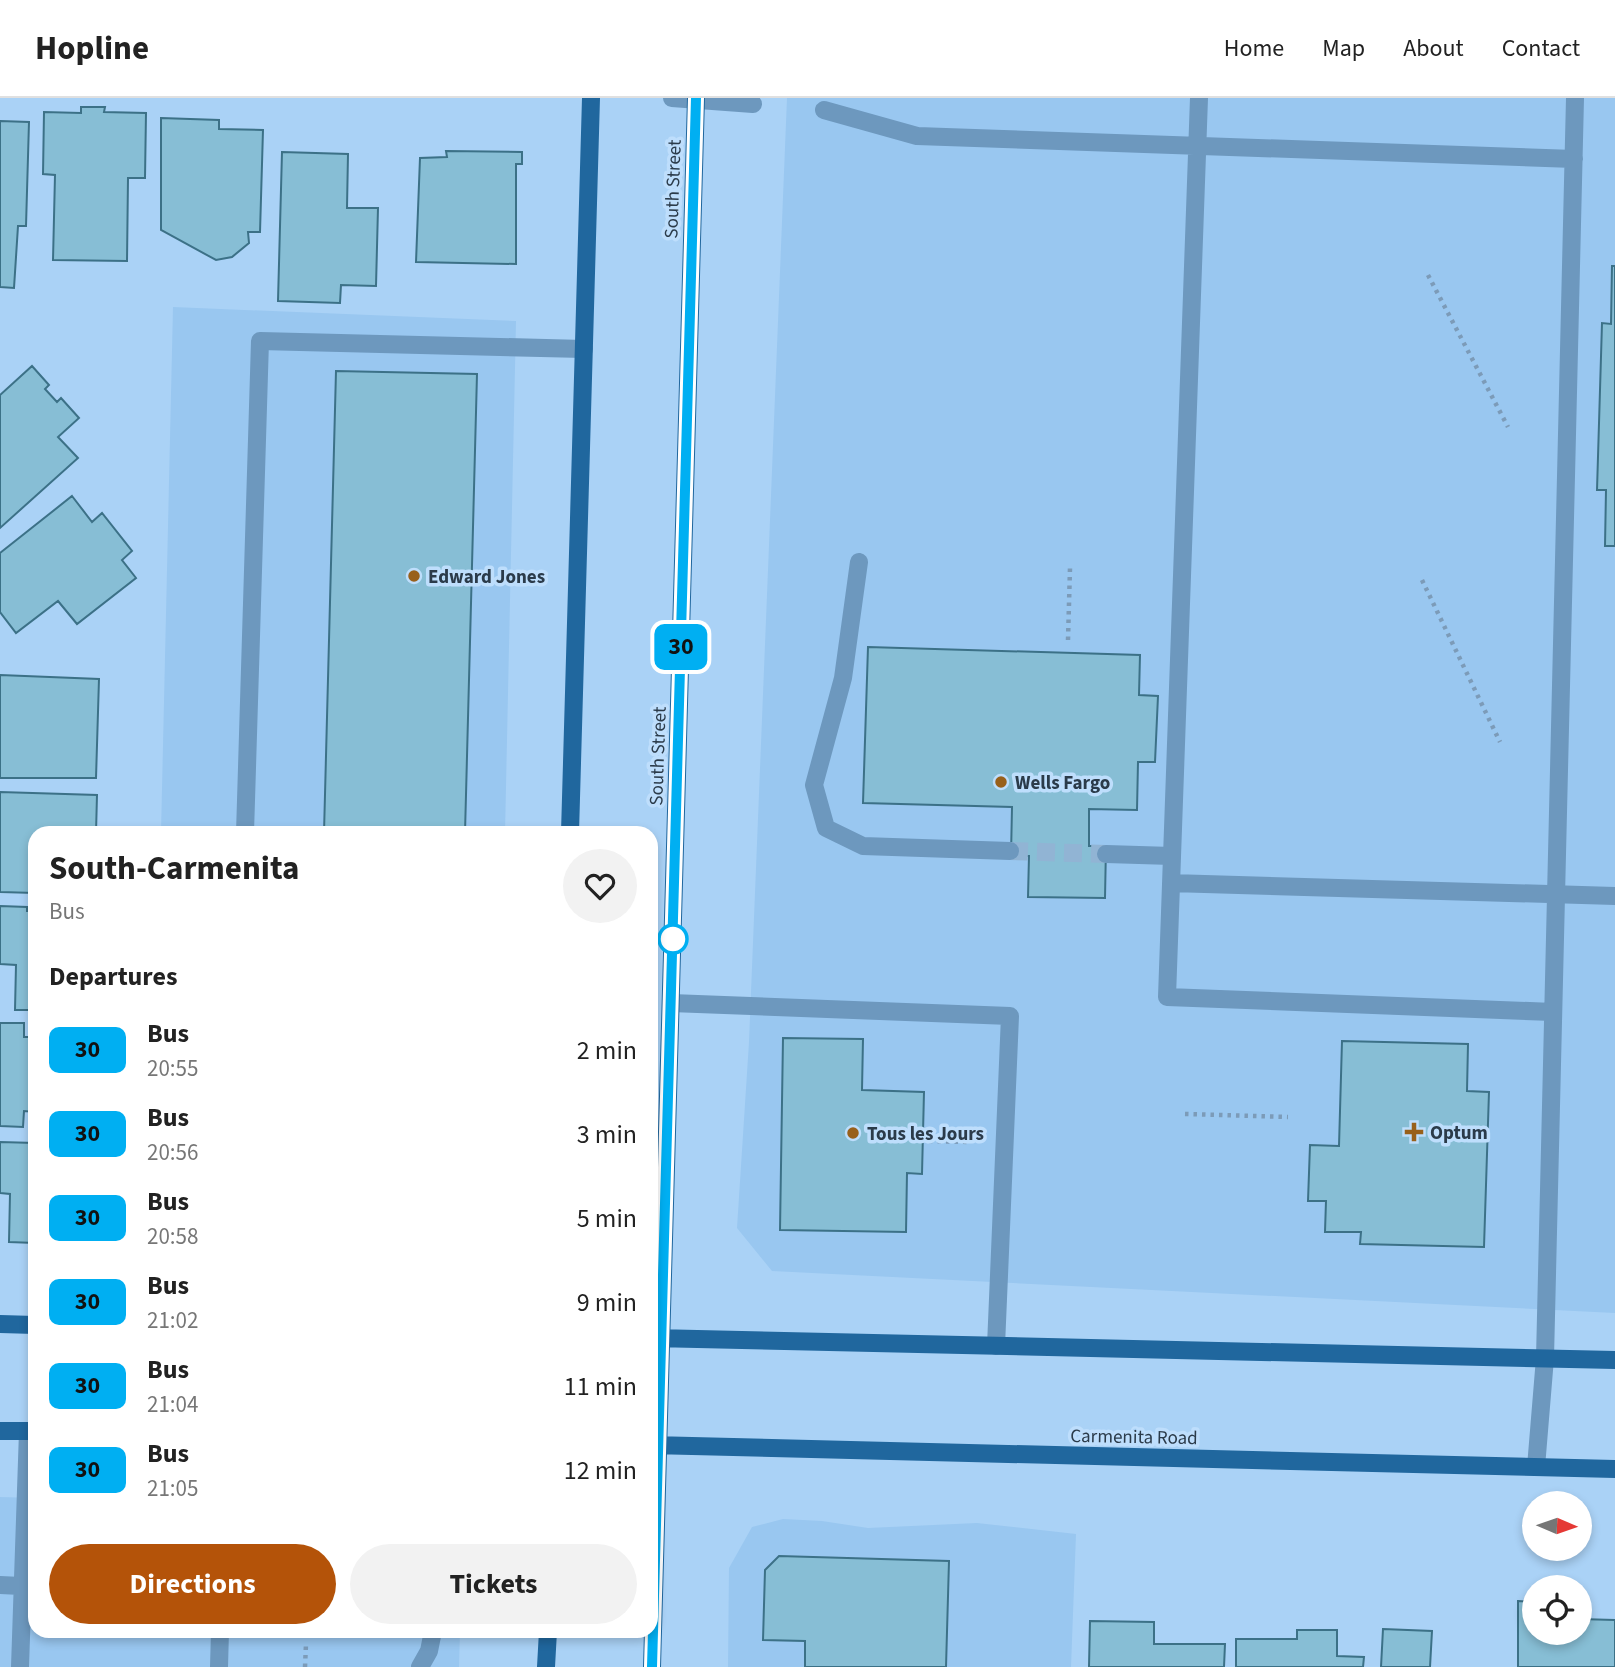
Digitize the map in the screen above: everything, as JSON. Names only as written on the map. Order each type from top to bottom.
[{"type":"main road","points":[[570,826],[591,98]]},
{"type":"main road","name":"South Street","points":[[658,1314],[671,1003],[696,99]]},
{"type":"main road","points":[[0,1324],[28,1325]]},
{"type":"main road","points":[[658,1338],[1615,1360]]},
{"type":"main road","points":[[0,1431],[28,1431]]},
{"type":"main road","name":"Carmenita Road","points":[[658,1445],[1615,1469]]},
{"type":"main road","points":[[547,1667],[548,1638]]},
{"type":"main road","name":"South Street","points":[[652,1638],[652,1667]]},
{"type":"lane","points":[[673,98],[753,104]]},
{"type":"lane","points":[[1199,98],[1167,997],[1553,1012]]},
{"type":"lane","points":[[1536,1467],[1545,1358],[1575,98]]},
{"type":"lane","points":[[824,110],[917,135],[1574,159]]},
{"type":"lane","points":[[246,826],[260,341],[584,349]]},
{"type":"lane","points":[[859,562],[843,678],[814,785],[826,828],[863,846],[1010,851]]},
{"type":"lane","points":[[1106,854],[1172,856]]},
{"type":"lane","points":[[1171,883],[1615,896]]},
{"type":"lane","points":[[671,1003],[1010,1016],[996,1346]]},
{"type":"lane","points":[[20,1667],[21,1586],[28,1478]]},
{"type":"lane","points":[[0,1586],[21,1586]]},
{"type":"lane","points":[[219,1667],[220,1638]]},
{"type":"lane","points":[[420,1667],[429,1651],[432,1638]]},
{"type":"path","points":[[1428,275],[1508,427]]},
{"type":"path","points":[[1068,640],[1070,569]]},
{"type":"path","points":[[1422,580],[1500,742]]},
{"type":"path","points":[[1185,1114],[1288,1117]]},
{"type":"path","points":[[305,1667],[306,1644]]},
{"type":"shaded area","points":[[787,98],[1615,98],[1615,1313],[772,1271],[737,1228],[749,1042]]},
{"type":"shaded area","points":[[173,307],[516,321],[505,826],[161,826]]},
{"type":"shaded area","points":[[0,1497],[28,1498],[28,1638],[460,1638],[459,1667],[0,1667]]},
{"type":"shaded area","points":[[783,1519],[822,1521],[868,1528],[977,1523],[1076,1534],[1071,1667],[728,1667],[729,1568],[752,1527]]},
{"type":"building","points":[[81,107],[105,107],[104,112],[146,113],[145,178],[128,178],[127,261],[53,260],[55,175],[43,174],[44,112],[81,113]]},
{"type":"building","points":[[161,118],[219,120],[219,129],[263,130],[260,232],[248,232],[249,243],[232,257],[216,260],[161,230]]},
{"type":"building","points":[[0,121],[29,122],[26,226],[18,226],[14,288],[0,287]]},
{"type":"building","points":[[446,151],[522,152],[522,164],[516,164],[516,264],[416,262],[420,158],[447,157]]},
{"type":"building","points":[[282,152],[348,154],[347,208],[378,208],[376,286],[341,285],[340,303],[278,301]]},
{"type":"building","points":[[1612,266],[1615,266],[1615,546],[1605,546],[1606,490],[1597,490],[1602,323],[1611,324]]},
{"type":"building","points":[[32,366],[49,385],[45,389],[57,402],[61,398],[79,418],[58,437],[78,458],[0,528],[0,395]]},
{"type":"building","points":[[336,371],[477,374],[465,826],[324,826]]},
{"type":"building","points":[[72,496],[92,522],[102,513],[132,551],[122,560],[136,578],[77,624],[58,601],[16,633],[0,612],[0,553]]},
{"type":"building","name":"Wells Fargo","points":[[868,647],[1140,655],[1139,695],[1158,696],[1155,762],[1138,762],[1137,810],[1089,809],[1089,846],[1106,846],[1105,898],[1028,897],[1029,856],[1011,856],[1012,807],[863,803]]},
{"type":"building","points":[[0,675],[99,679],[96,778],[0,778]]},
{"type":"building","points":[[0,792],[97,795],[96,826],[28,826],[28,893],[0,892]]},
{"type":"building","points":[[0,906],[27,907],[28,1010],[15,1010],[16,965],[0,964]]},
{"type":"building","points":[[0,1023],[24,1023],[24,1037],[28,1037],[28,1111],[24,1111],[23,1127],[0,1126]]},
{"type":"building","name":"Tous les Jours","points":[[783,1038],[863,1039],[862,1090],[924,1092],[922,1174],[907,1173],[906,1232],[780,1230]]},
{"type":"building","name":"Optum","points":[[1342,1041],[1468,1044],[1467,1091],[1489,1092],[1484,1247],[1360,1244],[1361,1232],[1325,1232],[1326,1201],[1308,1201],[1310,1145],[1339,1146]]},
{"type":"building","points":[[0,1142],[28,1143],[28,1243],[9,1242],[10,1194],[0,1193]]},
{"type":"building","points":[[779,1556],[949,1561],[946,1667],[805,1667],[805,1641],[763,1640],[765,1570]]},
{"type":"building","points":[[1518,1601],[1522,1601],[1522,1645],[1592,1645],[1592,1619],[1615,1620],[1615,1667],[1518,1667]]},
{"type":"building","points":[[1090,1621],[1154,1622],[1154,1644],[1225,1644],[1224,1667],[1089,1667]]},
{"type":"building","points":[[1383,1629],[1432,1631],[1430,1667],[1381,1667]]},
{"type":"building","points":[[1297,1630],[1337,1630],[1337,1656],[1364,1657],[1363,1667],[1236,1667],[1236,1639],[1297,1639]]},
{"type":"tunnel","points":[[1010,851],[1106,854]]},
{"type":"bus line","name":"30","points":[[658,1470],[696,98]]},
{"type":"bus line","name":"30","points":[[652,1667],[653,1638]]},
{"type":"place","name":"Edward Jones","points":[[414,576]]},
{"type":"place","name":"Wells Fargo","points":[[1001,782]]},
{"type":"place","name":"Optum","points":[[1414,1132]]},
{"type":"place","name":"Tous les Jours","points":[[853,1133]]}]
